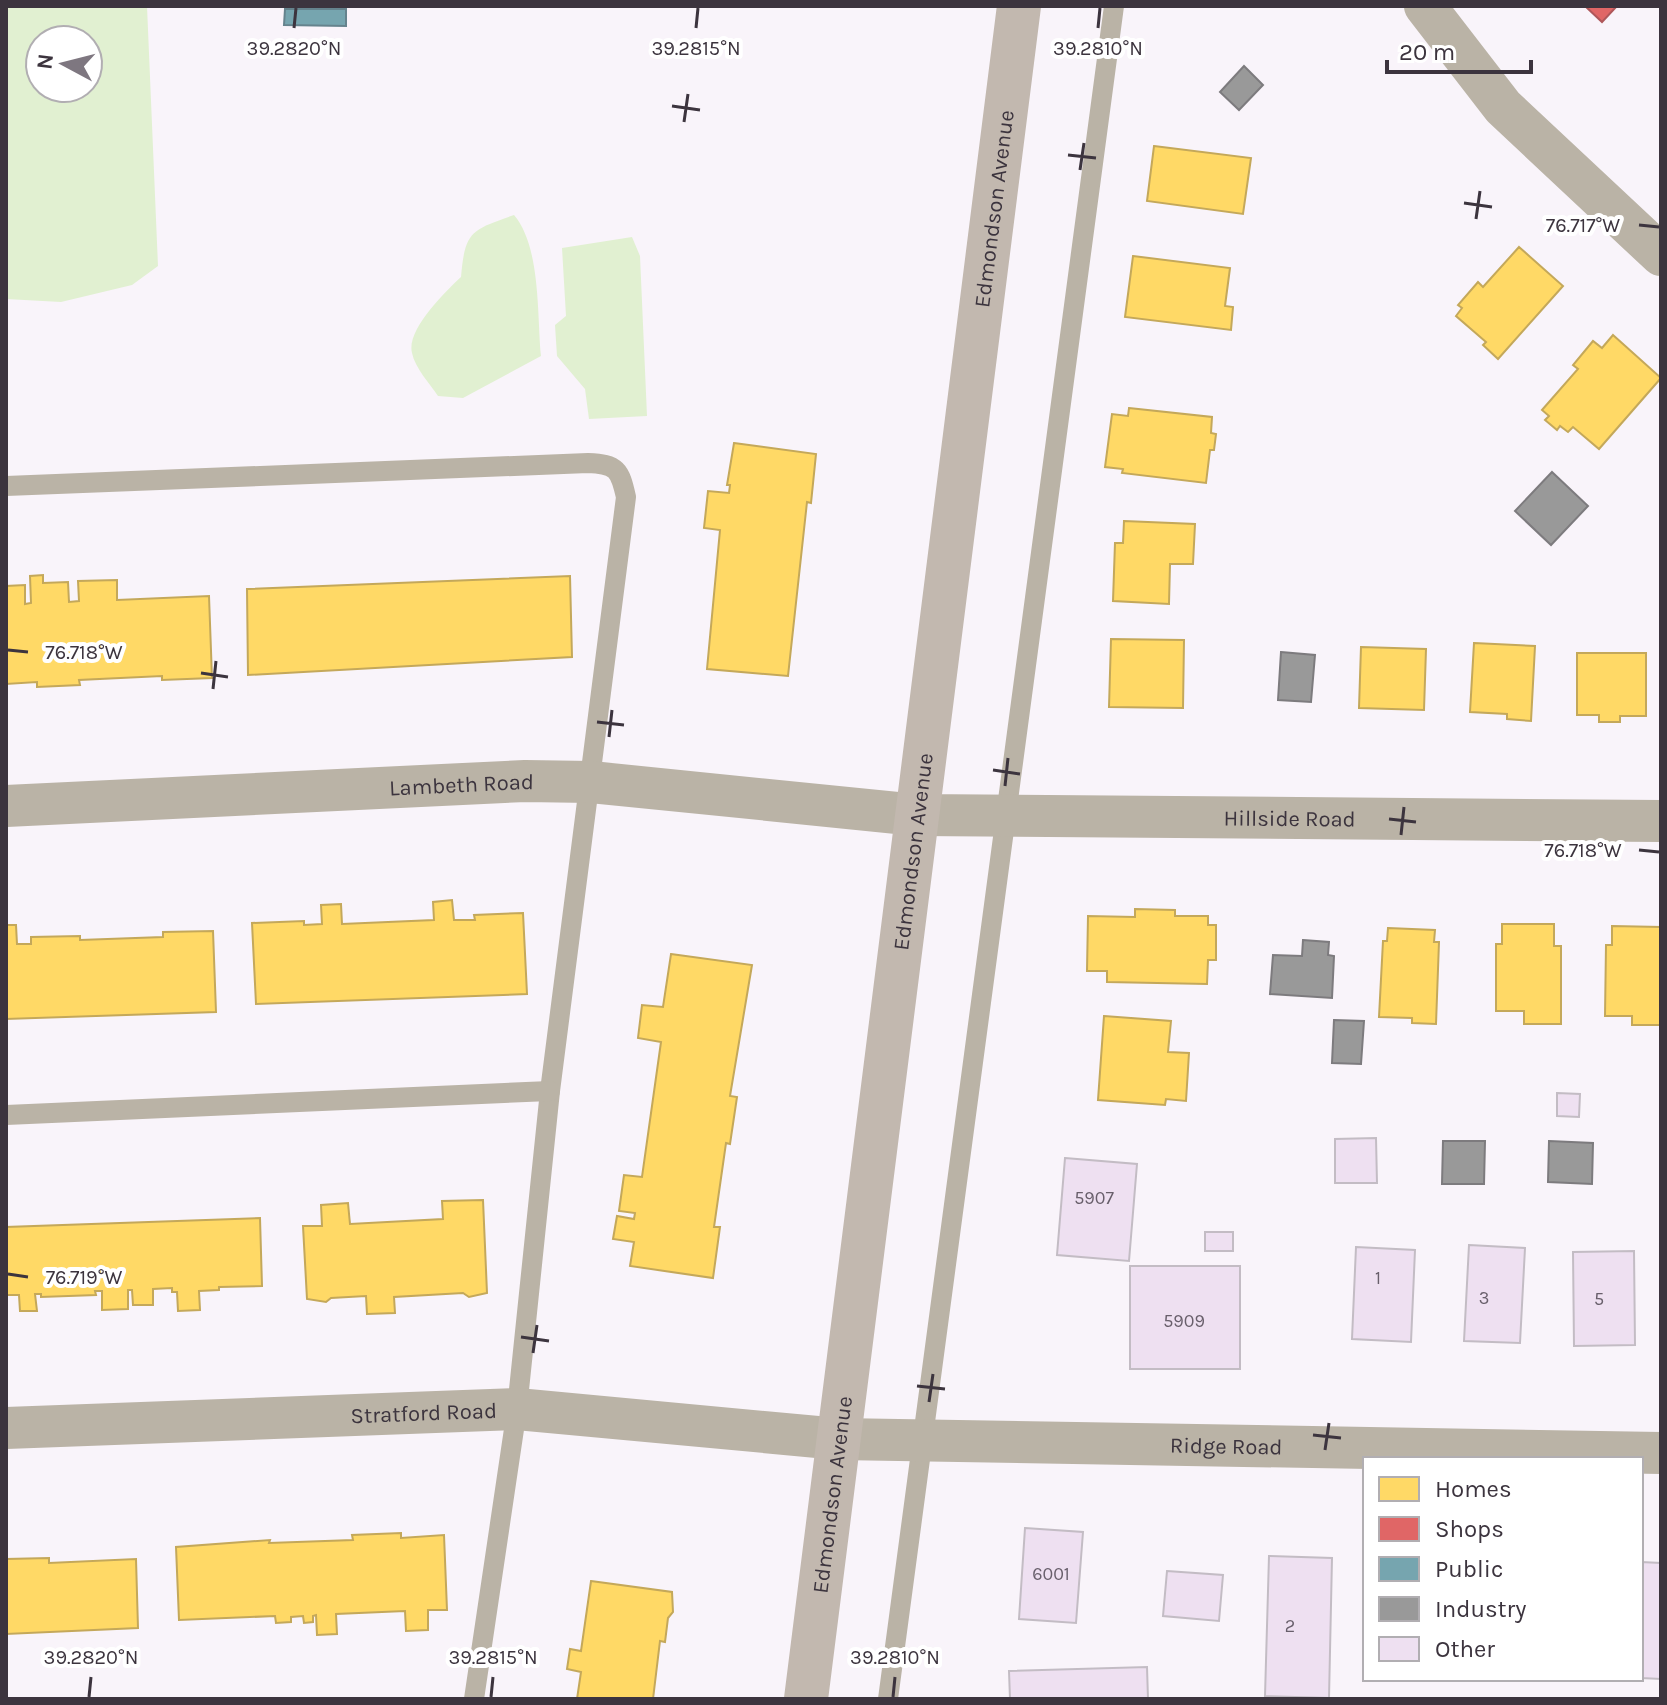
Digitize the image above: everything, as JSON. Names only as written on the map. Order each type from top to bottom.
[{"type":"main road","name":"Edmondson Avenue","points":[[806,1699],[1019,6]]},
{"type":"street","points":[[1425,6],[1503,107],[1661,255]]},
{"type":"street","name":"Lambeth Road","points":[[6,806],[525,781],[591,782],[917,815]]},
{"type":"street","name":"Hillside Road","points":[[917,815],[1661,821]]},
{"type":"street","name":"Stratford Road","points":[[6,1428],[517,1409],[839,1439]]},
{"type":"street","name":"Ridge Road","points":[[839,1439],[1661,1453]]},
{"type":"lane","points":[[888,1699],[1114,6]]},
{"type":"lane","points":[[6,486],[608,464],[621,475],[626,497],[550,1091],[517,1409],[474,1699]]},
{"type":"lane","points":[[6,1115],[550,1091]]},
{"type":"green space","points":[[6,6],[147,6],[158,266],[132,285],[61,302],[6,299]]},
{"type":"green space","points":[[514,215],[523,229],[533,263],[541,356],[463,398],[438,396],[414,359],[412,344],[415,334],[428,312],[461,277],[465,250],[473,234]]},
{"type":"green space","points":[[632,237],[640,256],[647,416],[589,419],[585,389],[557,356],[555,325],[566,316],[562,248]]},
{"type":"building: Homes","points":[[1154,146],[1251,158],[1243,214],[1147,201]]},
{"type":"building: Homes","points":[[1519,247],[1563,286],[1498,359],[1483,345],[1486,342],[1456,316],[1462,308],[1458,305],[1478,282],[1483,287]]},
{"type":"building: Homes","points":[[1133,256],[1230,268],[1225,306],[1233,307],[1231,330],[1125,317]]},
{"type":"building: Homes","points":[[1613,335],[1661,378],[1599,449],[1573,427],[1568,432],[1560,426],[1557,430],[1545,420],[1549,416],[1542,410],[1578,369],[1573,365],[1593,341],[1602,348]]},
{"type":"building: Homes","points":[[1129,408],[1212,417],[1211,433],[1216,434],[1214,450],[1210,450],[1206,483],[1122,473],[1123,469],[1105,467],[1112,414],[1128,416]]},
{"type":"building: Homes","points":[[734,443],[816,454],[811,503],[807,502],[788,676],[707,669],[720,530],[704,528],[708,491],[729,493],[730,485],[727,485]]},
{"type":"building: Homes","points":[[1124,521],[1195,524],[1193,564],[1170,564],[1169,604],[1113,601],[1115,543],[1123,543]]},
{"type":"building: Homes","points":[[43,575],[43,583],[68,582],[69,602],[79,601],[78,581],[117,580],[117,600],[209,596],[212,678],[162,680],[162,676],[79,680],[80,685],[37,687],[37,682],[6,684],[6,586],[25,585],[25,604],[31,603],[30,576]]},
{"type":"building: Homes","points":[[570,576],[572,657],[248,675],[247,589]]},
{"type":"building: Homes","points":[[1111,639],[1184,640],[1183,708],[1109,707]]},
{"type":"building: Homes","points":[[1474,643],[1535,646],[1531,721],[1507,719],[1507,714],[1470,712]]},
{"type":"building: Homes","points":[[1361,647],[1426,649],[1424,710],[1359,708]]},
{"type":"building: Homes","points":[[1577,653],[1646,653],[1646,716],[1620,716],[1620,722],[1599,722],[1599,715],[1577,715]]},
{"type":"building: Homes","points":[[452,900],[454,920],[475,920],[474,915],[523,913],[527,994],[256,1004],[252,923],[304,921],[304,925],[322,924],[321,905],[341,904],[342,924],[434,920],[433,902]]},
{"type":"building: Homes","points":[[1135,909],[1175,910],[1175,916],[1208,916],[1208,925],[1216,925],[1216,960],[1208,960],[1207,984],[1107,982],[1107,971],[1087,971],[1088,916],[1135,917]]},
{"type":"building: Homes","points":[[1502,924],[1554,924],[1554,946],[1561,946],[1561,1024],[1524,1024],[1524,1011],[1496,1011],[1496,944],[1502,944]]},
{"type":"building: Homes","points":[[6,925],[16,925],[17,944],[31,944],[31,937],[80,936],[80,940],[163,937],[163,932],[213,931],[216,1012],[6,1019]]},
{"type":"building: Homes","points":[[1612,926],[1661,927],[1661,1025],[1632,1025],[1632,1016],[1605,1016],[1606,945],[1612,945]]},
{"type":"building: Homes","points":[[1388,928],[1435,930],[1434,942],[1439,942],[1436,1024],[1412,1023],[1412,1018],[1379,1017],[1383,941],[1387,941]]},
{"type":"building: Homes","points":[[671,954],[752,965],[730,1096],[737,1097],[730,1144],[726,1143],[714,1227],[720,1227],[713,1278],[630,1266],[634,1242],[613,1239],[617,1216],[634,1219],[635,1213],[619,1211],[624,1175],[642,1177],[661,1042],[638,1038],[642,1005],[663,1007]]},
{"type":"building: Homes","points":[[1104,1016],[1171,1021],[1168,1052],[1189,1053],[1186,1101],[1166,1099],[1165,1105],[1098,1100]]},
{"type":"building: Homes","points":[[483,1200],[487,1293],[469,1297],[463,1293],[394,1297],[395,1313],[367,1314],[366,1296],[331,1298],[326,1302],[307,1299],[303,1226],[322,1226],[321,1205],[348,1203],[350,1224],[443,1219],[442,1201]]},
{"type":"building: Homes","points":[[260,1218],[262,1286],[219,1287],[219,1290],[199,1291],[200,1310],[178,1311],[177,1292],[172,1292],[172,1288],[153,1289],[153,1305],[133,1305],[132,1290],[128,1290],[128,1309],[102,1310],[102,1291],[95,1291],[96,1295],[41,1297],[41,1294],[35,1294],[37,1311],[20,1311],[19,1295],[6,1295],[6,1227]]},
{"type":"building: Homes","points":[[401,1533],[401,1538],[444,1535],[447,1610],[428,1610],[428,1630],[406,1631],[405,1611],[336,1614],[337,1634],[317,1635],[316,1615],[313,1622],[304,1623],[303,1616],[291,1617],[291,1622],[276,1623],[275,1616],[179,1620],[176,1547],[270,1540],[269,1543],[353,1540],[352,1535]]},
{"type":"building: Homes","points":[[49,1558],[49,1563],[136,1559],[138,1628],[6,1634],[6,1559]]},
{"type":"building: Homes","points":[[591,1581],[672,1592],[673,1612],[668,1618],[665,1642],[660,1641],[653,1699],[577,1699],[581,1672],[567,1669],[570,1649],[581,1651]]},
{"type":"building: Shops","points":[[1585,6],[1617,6],[1602,22]]},
{"type":"building: Public","points":[[285,9],[346,9],[346,26],[284,25]]},
{"type":"building: Industry","points":[[1244,66],[1263,85],[1239,110],[1220,92]]},
{"type":"building: Industry","points":[[1552,472],[1588,506],[1551,545],[1515,511]]},
{"type":"building: Industry","points":[[1281,652],[1315,655],[1311,702],[1278,700]]},
{"type":"building: Industry","points":[[1303,940],[1329,942],[1328,955],[1334,956],[1332,998],[1270,994],[1273,955],[1302,956]]},
{"type":"building: Industry","points":[[1334,1020],[1364,1021],[1361,1064],[1332,1063]]},
{"type":"building: Industry","points":[[1443,1141],[1485,1141],[1484,1184],[1442,1184]]},
{"type":"building: Industry","points":[[1549,1141],[1593,1143],[1592,1184],[1548,1182]]},
{"type":"building: Other","points":[[1557,1093],[1580,1094],[1579,1117],[1557,1116]]},
{"type":"building: Other","points":[[1376,1138],[1377,1183],[1335,1183],[1335,1139]]},
{"type":"building: Other","points":[[1065,1158],[1137,1164],[1129,1261],[1057,1255]]},
{"type":"building: Other","points":[[1205,1232],[1233,1232],[1233,1251],[1205,1251]]},
{"type":"building: Other","points":[[1469,1245],[1525,1248],[1520,1343],[1464,1341]]},
{"type":"building: Other","points":[[1356,1247],[1415,1250],[1411,1342],[1352,1339]]},
{"type":"building: Other","points":[[1634,1251],[1635,1345],[1574,1346],[1573,1252]]},
{"type":"building: Other","points":[[1130,1266],[1240,1266],[1240,1369],[1130,1369]]},
{"type":"building: Other","points":[[1025,1528],[1083,1532],[1076,1623],[1019,1619]]},
{"type":"building: Other","points":[[1269,1556],[1332,1558],[1329,1698],[1265,1696]]},
{"type":"building: Other","points":[[1643,1562],[1661,1563],[1661,1679],[1643,1678]]},
{"type":"building: Other","points":[[1167,1571],[1223,1575],[1219,1621],[1163,1616]]},
{"type":"building: Other","points":[[1147,1667],[1148,1699],[1010,1699],[1009,1671]]}]
